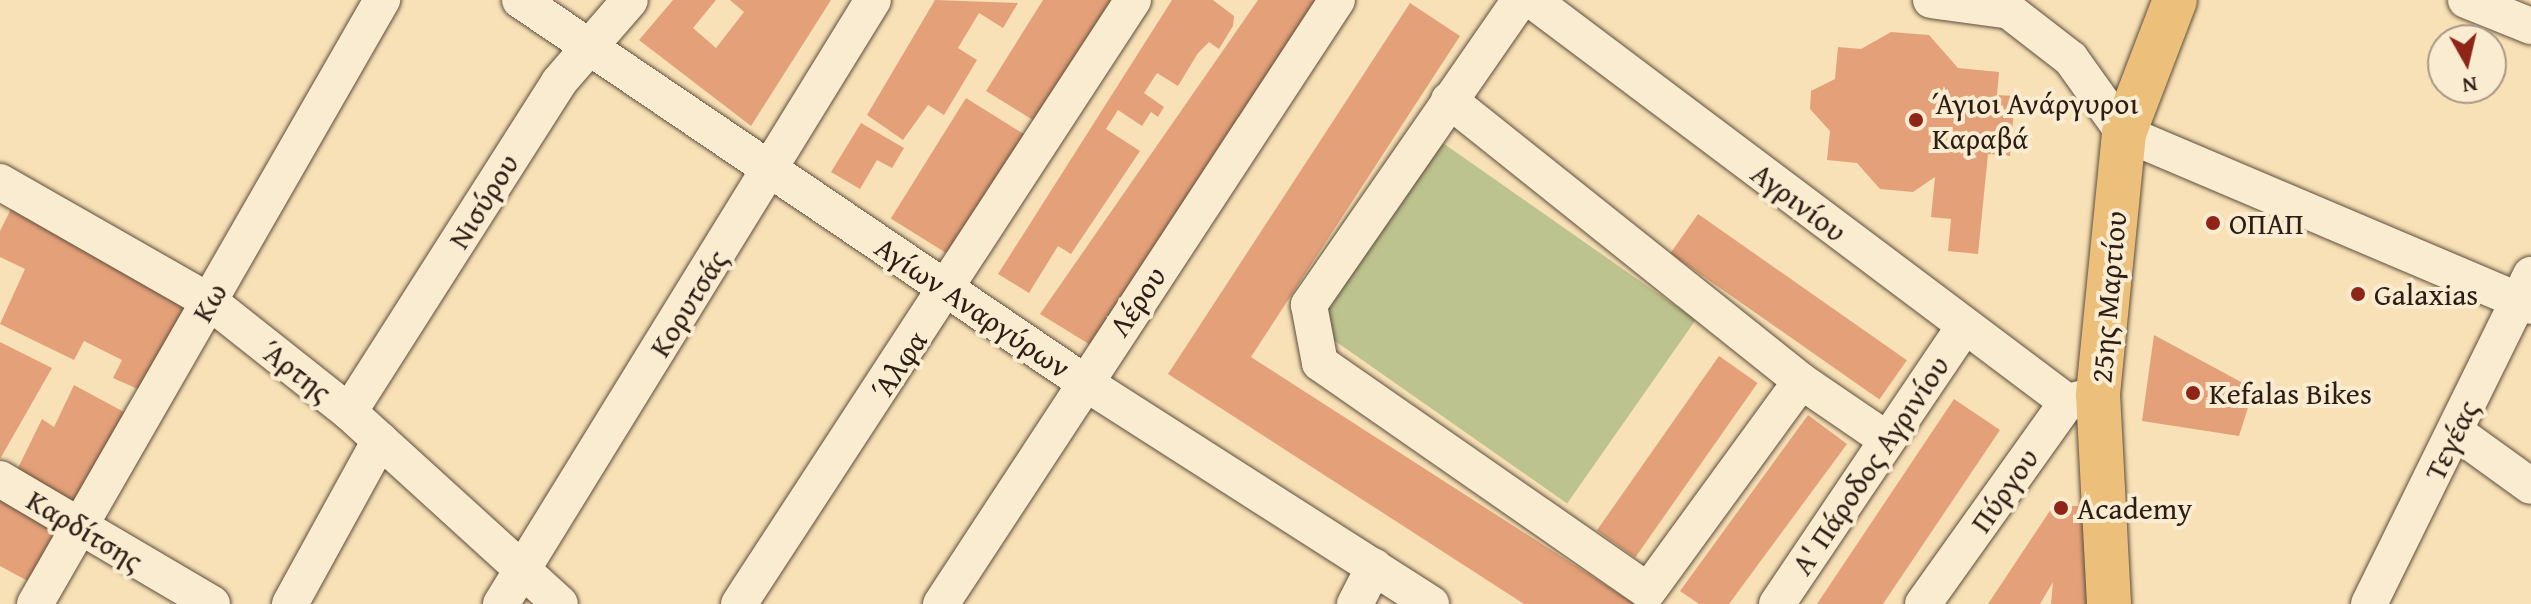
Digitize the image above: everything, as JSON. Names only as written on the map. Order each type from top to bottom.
[{"type":"main road","name":"25ης Μαρτίου","points":[[2109,604],[2083,398],[2124,133],[2175,0]]},
{"type":"street","name":"Κω","points":[[35,604],[382,0]]},
{"type":"street","name":"Αγίων Αναργύρων","points":[[520,0],[1084,382],[1431,604]]},
{"type":"street","name":"Νισύρου","points":[[349,412],[559,82],[630,0]]},
{"type":"street","name":"Κορυτσάς","points":[[501,604],[772,171],[873,0]]},
{"type":"street","name":"Άλφα","points":[[739,604],[949,288],[1133,0]]},
{"type":"street","name":"Λέρου","points":[[941,604],[1337,0]]},
{"type":"street","points":[[1520,0],[1309,305],[1320,363],[1648,591],[1801,381]]},
{"type":"street","name":"Αγρινίου","points":[[1532,0],[1964,327],[2083,398]]},
{"type":"street","points":[[1931,0],[2000,5],[2071,59],[2124,133],[2527,294]]},
{"type":"street","points":[[2466,0],[2531,26]]},
{"type":"street","points":[[1449,100],[1801,381],[1883,437]]},
{"type":"street","name":"Άρτης","points":[[0,182],[209,301],[349,412],[560,604]]},
{"type":"street","name":"Τεγέας","points":[[2369,604],[2527,294]]},
{"type":"street","name":"Α' Πάροδος Αγρινίου","points":[[1777,604],[1883,437],[1964,327]]},
{"type":"street","name":"Πύργου","points":[[1923,604],[2083,398]]},
{"type":"street","points":[[2456,432],[2531,486]]},
{"type":"street","points":[[290,604],[380,440]]},
{"type":"street","name":"Καρδίτσης","points":[[0,479],[77,529],[212,604]]},
{"type":"street","points":[[1355,604],[1374,567]]},
{"type":"green space","points":[[1440,141],[1696,320],[1567,503],[1312,324]]},
{"type":"building","points":[[673,0],[716,0],[693,28],[716,48],[744,12],[730,0],[831,0],[751,126],[639,40]]},
{"type":"building","points":[[935,0],[1018,3],[1003,28],[979,13],[958,48],[977,60],[944,115],[928,105],[903,140],[867,115]]},
{"type":"building","points":[[1043,0],[1124,0],[1044,127],[986,91]]},
{"type":"building","points":[[1172,0],[1213,0],[1234,16],[1233,26],[1219,49],[1209,42],[1198,53],[1178,86],[1157,73],[1144,93],[1164,107],[1158,117],[1151,112],[1142,126],[1118,110],[1106,129],[1140,151],[1071,254],[1058,246],[1029,293],[998,274]]},
{"type":"building","points":[[1258,0],[1329,0],[1097,349],[1040,314]]},
{"type":"building","points":[[1410,3],[1460,36],[1251,357],[1635,604],[1524,604],[1168,374]]},
{"type":"building","name":"Άγιοι Ανάργυροι Καραβά","points":[[1891,32],[1929,35],[1958,68],[1999,72],[1997,95],[2015,96],[2010,156],[1988,154],[1978,254],[1948,251],[1951,219],[1931,217],[1935,177],[1913,192],[1880,189],[1857,163],[1827,160],[1830,131],[1810,109],[1811,91],[1835,79],[1838,47],[1861,49]]},
{"type":"building","points":[[966,98],[1033,140],[958,260],[891,218]]},
{"type":"building","points":[[861,123],[904,148],[892,168],[877,160],[860,189],[831,172]]},
{"type":"building","points":[[15,201],[204,311],[149,394],[113,378],[122,360],[84,341],[74,360],[0,324],[25,269],[0,257],[0,231]]},
{"type":"building","points":[[1698,214],[1907,360],[1879,400],[1670,253]]},
{"type":"building","points":[[2154,335],[2254,389],[2239,436],[2142,421]]},
{"type":"building","points":[[0,342],[52,368],[0,459]]},
{"type":"building","points":[[1719,356],[1758,383],[1635,557],[1597,530]]},
{"type":"building","points":[[74,385],[137,419],[79,514],[15,474],[42,419],[54,427]]},
{"type":"building","points":[[1954,399],[2000,430],[1883,604],[1817,604]]},
{"type":"building","points":[[1808,415],[1847,444],[1729,604],[1699,604],[1680,591]]},
{"type":"building","points":[[0,491],[70,534],[39,587],[0,566]]},
{"type":"building","points":[[2053,506],[2090,506],[2092,604],[2051,604],[2053,582],[2040,604],[1988,604]]},
{"type":"place","name":"Άγιοι Ανάργυροι Καραβά","points":[[1916,120]]},
{"type":"place","name":"ΟΠΑΠ","points":[[2213,223]]},
{"type":"place","name":"Galaxias","points":[[2358,294]]},
{"type":"place","name":"Kefalas Bikes","points":[[2193,393]]},
{"type":"place","name":"Academy","points":[[2061,508]]}]
